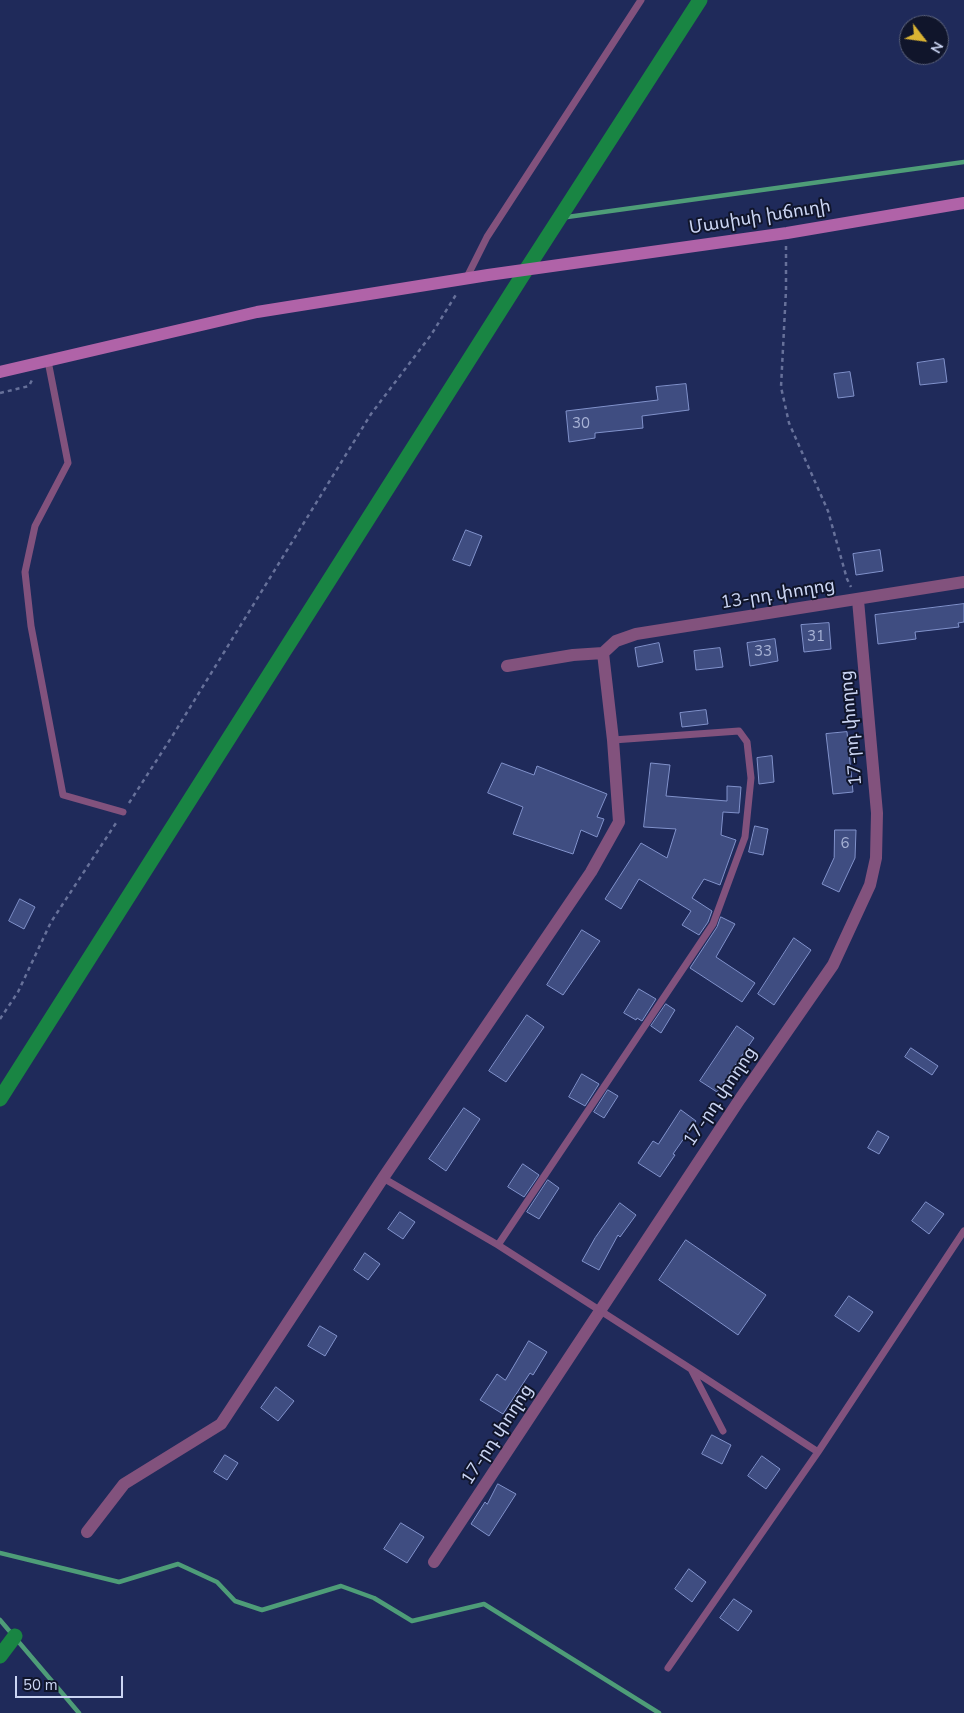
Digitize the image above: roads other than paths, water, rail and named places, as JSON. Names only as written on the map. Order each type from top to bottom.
[{"type":"main road","name":"Մասիսի խճուղի","points":[[0,372],[257,312],[488,275],[786,233],[964,204]]},
{"type":"street","name":"13-րդ փողոց","points":[[603,653],[616,641],[636,634],[964,582]]},
{"type":"street","name":"17-րդ փողոց","points":[[434,1562],[740,1099],[833,966],[870,885],[876,858],[877,812],[858,600]]},
{"type":"street","points":[[87,1532],[124,1484],[221,1424],[383,1178],[591,872],[619,822],[613,740],[603,653],[573,655],[507,666]]},
{"type":"lane","points":[[466,279],[487,237],[641,0]]},
{"type":"lane","points":[[48,361],[68,463],[35,526],[25,572],[31,626],[62,795],[123,812]]},
{"type":"lane","points":[[498,1245],[713,924],[745,838],[751,778],[747,742],[739,731],[613,740]]},
{"type":"lane","points":[[383,1178],[498,1245],[818,1452]]},
{"type":"lane","points":[[668,1668],[818,1452],[964,1231]]},
{"type":"lane","points":[[691,1369],[723,1431]]},
{"type":"waterway","points":[[0,1099],[526,270],[700,0]]},
{"type":"waterway","points":[[560,218],[964,162]]},
{"type":"waterway","points":[[0,1553],[119,1582],[178,1564],[217,1582],[235,1601],[262,1610],[341,1586],[374,1598],[412,1621],[484,1604],[659,1713]]},
{"type":"waterway","points":[[0,1620],[79,1713]]},
{"type":"waterway","points":[[0,1656],[15,1636]]}]
